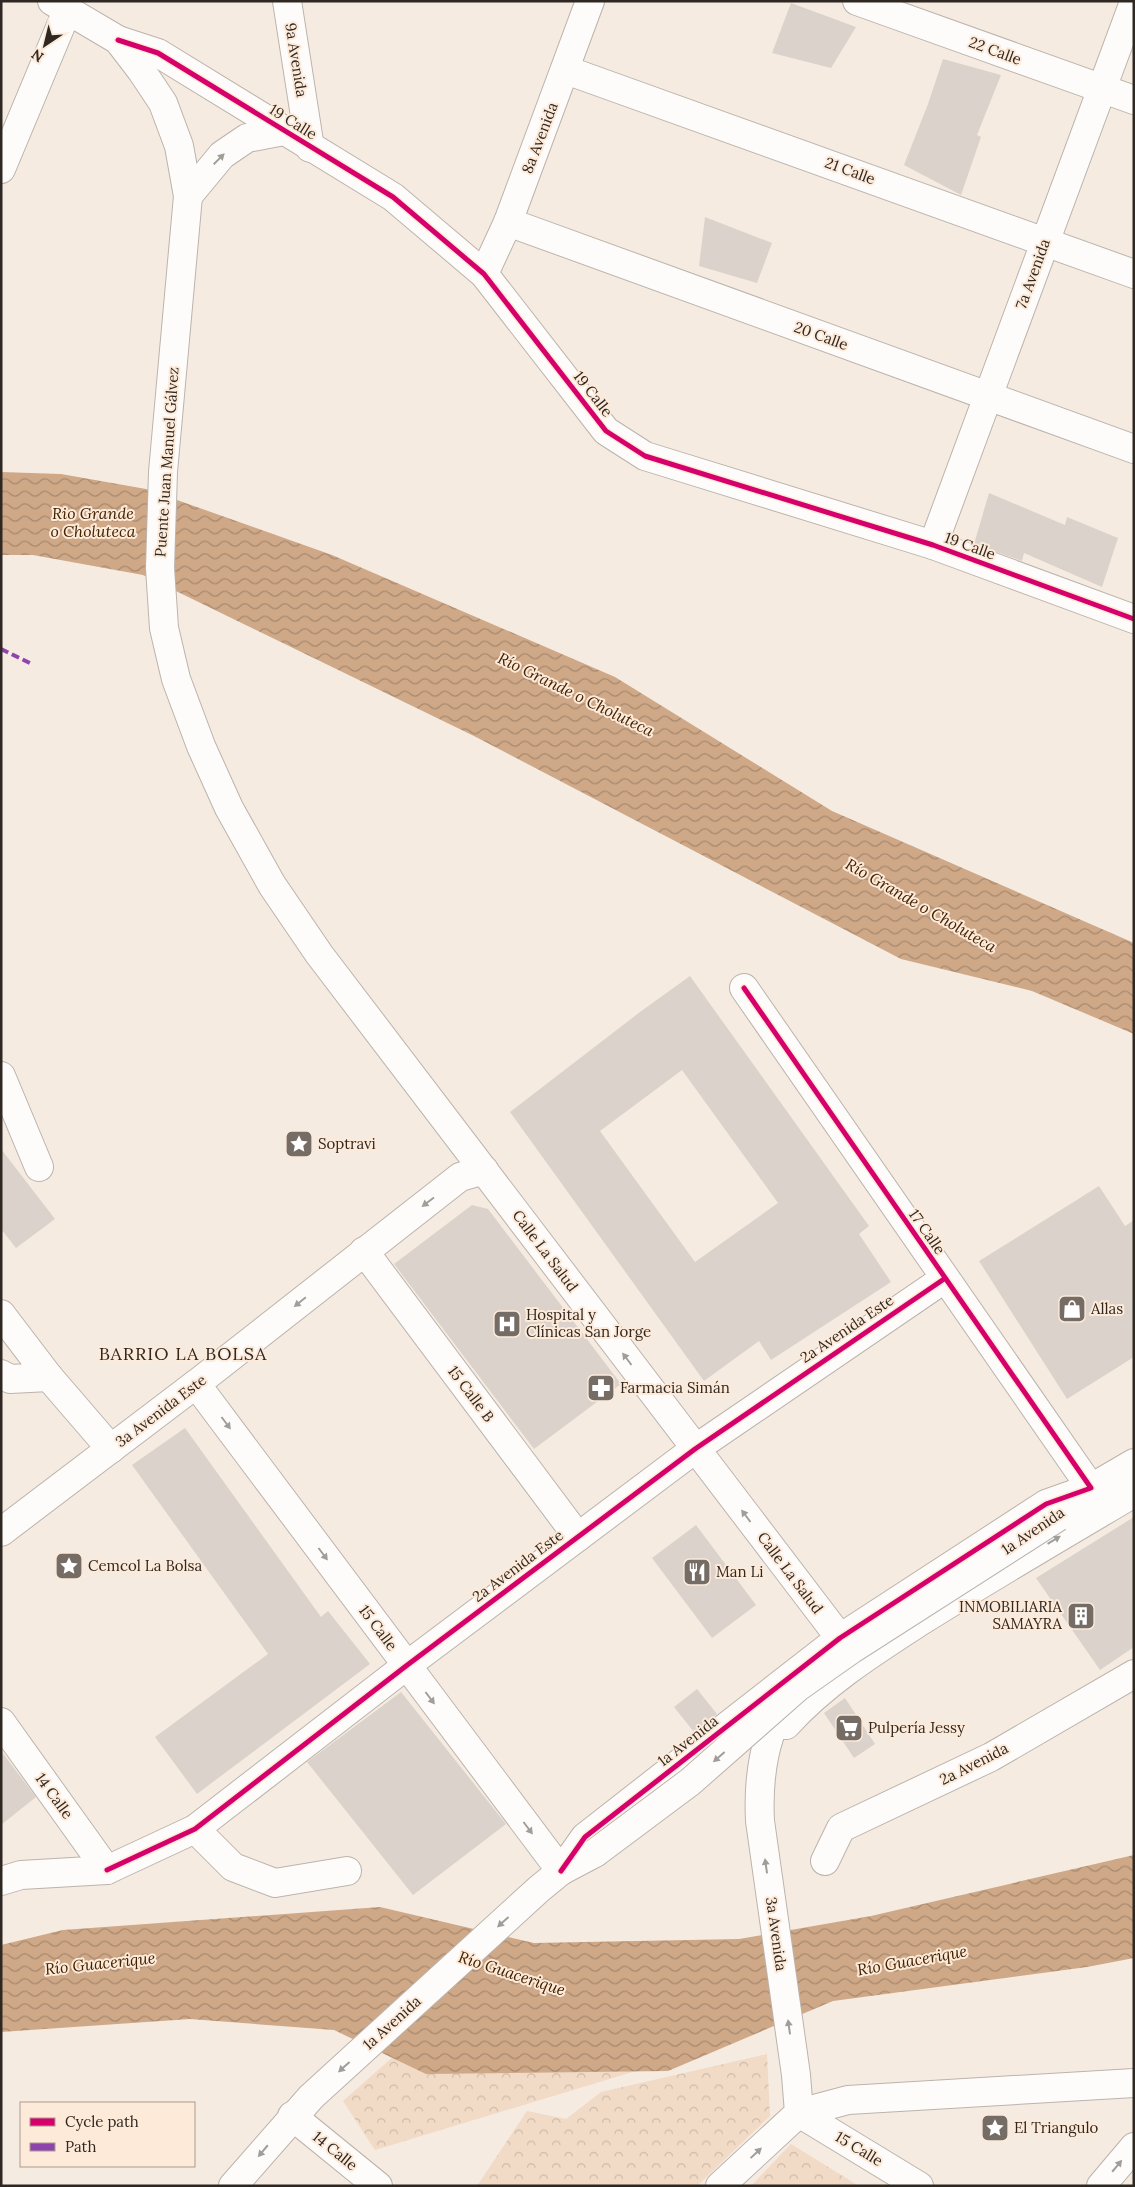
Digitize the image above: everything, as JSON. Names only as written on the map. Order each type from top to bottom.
[{"type":"street","name":"9a Avenida","points":[[286,1],[310,148]]},
{"type":"street","name":"8a Avenida","points":[[484,274],[508,222],[566,70],[590,1]]},
{"type":"street","name":"22 Calle","points":[[857,1],[1101,90],[1134,100]]},
{"type":"street","name":"7a Avenida","points":[[933,545],[1134,2]]},
{"type":"street","points":[[1,169],[60,6],[118,40],[163,103],[179,146],[187,209]]},
{"type":"street","name":"19 Calle","points":[[118,40],[158,53],[310,148],[393,197],[484,274],[606,431],[645,456],[933,545],[1134,619]]},
{"type":"street","name":"21 Calle","points":[[566,70],[1134,274]]},
{"type":"street","name":"19 Calle","points":[[187,209],[222,155],[247,138],[284,130]]},
{"type":"street","name":"Puente Juan Manuel Gálvez","points":[[187,209],[163,472],[160,568],[164,628],[176,679],[201,746],[229,808],[272,885]]},
{"type":"street","name":"20 Calle","points":[[508,222],[1134,449]]},
{"type":"street","name":"Calle La Salud","points":[[272,885],[319,954],[472,1166],[695,1449],[840,1638]]},
{"type":"street","name":"17 Calle","points":[[744,988],[1091,1488]]},
{"type":"street","points":[[1,1076],[39,1168]]},
{"type":"street","name":"3a Avenida Este","points":[[1,1532],[196,1384],[472,1166]]},
{"type":"street","name":"15 Calle B","points":[[364,1251],[578,1537]]},
{"type":"street","name":"2a Avenida Este","points":[[107,1870],[194,1830],[406,1666],[695,1449],[944,1278]]},
{"type":"street","points":[[1,1314],[50,1377],[111,1449]]},
{"type":"street","points":[[1,1374],[10,1379],[50,1377]]},
{"type":"street","name":"15 Calle","points":[[196,1384],[561,1871]]},
{"type":"street","points":[[1091,1488],[1134,1463]]},
{"type":"street","name":"1a Avenida","points":[[233,2186],[292,2116],[539,1889],[561,1871],[595,1852],[690,1782],[798,1687],[852,1649],[1058,1517],[1091,1488]]},
{"type":"street","name":"1a Avenida","points":[[561,1871],[585,1838],[840,1638],[1046,1504],[1091,1488]]},
{"type":"street","points":[[765,1755],[786,1724],[838,1677],[958,1598],[1134,1493]]},
{"type":"street","name":"3a Avenida","points":[[799,2113],[796,2076],[760,1820],[759,1796],[765,1755],[776,1718],[786,1704],[834,1664],[840,1654],[840,1638]]},
{"type":"street","name":"2a Avenida","points":[[825,1861],[841,1828],[991,1757],[1134,1674]]},
{"type":"street","name":"14 Calle","points":[[1,1722],[107,1870]]},
{"type":"street","points":[[194,1830],[233,1867],[275,1883],[347,1871]]},
{"type":"street","points":[[1,1881],[21,1875],[107,1870]]},
{"type":"street","points":[[720,2186],[799,2113],[848,2100],[1134,2083]]},
{"type":"street","name":"15 Calle","points":[[799,2113],[919,2186]]},
{"type":"street","name":"14 Calle","points":[[292,2116],[378,2186]]},
{"type":"street","points":[[1101,2186],[1134,2147]]},
{"type":"green space","points":[[706,2016],[741,2039],[375,2150],[343,2101],[428,2026]]},
{"type":"green space","points":[[767,2054],[770,2116],[697,2186],[477,2186],[527,2111],[566,2119],[601,2092]]},
{"type":"green space","points":[[791,2144],[859,2186],[751,2186]]},
{"type":"water","points":[[1,472],[61,474],[146,489],[332,555],[615,677],[832,811],[1134,943],[1134,1034],[1032,991],[901,959],[474,736],[143,575],[33,555],[1,555]]},
{"type":"water","name":"Río Guacerique","points":[[1134,1855],[1134,1958],[1087,1967],[833,2001],[668,2071],[426,2074],[334,2030],[190,2019],[1,2032],[1,1945],[63,1930],[380,1907],[534,1943],[739,1939],[871,1916]]},
{"type":"building","points":[[791,3],[856,27],[831,68],[772,53]]},
{"type":"building","points":[[943,59],[1001,75],[977,135],[981,137],[961,195],[904,165]]},
{"type":"building","points":[[705,217],[772,243],[757,283],[699,266]]},
{"type":"building","points":[[989,493],[1065,525],[1067,517],[1118,538],[1102,587],[1024,553],[1022,561],[974,544]]},
{"type":"building","points":[[690,976],[869,1226],[859,1234],[891,1282],[771,1360],[759,1341],[704,1381],[510,1112]],"holes":[[[682,1070],[778,1203],[695,1262],[600,1131]]]},
{"type":"building","points":[[1,1149],[55,1219],[16,1248],[1,1229]]},
{"type":"building","name":"Allas","points":[[1099,1186],[1125,1226],[1134,1220],[1134,1357],[1067,1399],[979,1261]]},
{"type":"building","name":"Hospital y Clínicas San Jorge","points":[[472,1205],[488,1209],[621,1384],[534,1449],[394,1264]]},
{"type":"building","points":[[185,1428],[321,1617],[328,1611],[370,1664],[197,1794],[155,1737],[268,1654],[132,1465]]},
{"type":"building","points":[[1134,1517],[1134,1647],[1100,1670],[1036,1578]]},
{"type":"building","name":"Man Li","points":[[696,1525],[756,1605],[712,1638],[652,1558]]},
{"type":"building","points":[[697,1689],[717,1714],[694,1732],[674,1707]]},
{"type":"building","points":[[401,1692],[506,1824],[413,1895],[307,1762]]},
{"type":"building","name":"Pulpería Jessy","points":[[845,1698],[875,1744],[854,1758],[824,1713]]},
{"type":"building","points":[[1,1751],[36,1797],[1,1825]]},
{"type":"marked path","points":[[1,649],[32,664]]},
{"type":"cycle path","points":[[118,40],[158,53],[393,197],[484,274],[606,431],[645,456],[933,545],[1134,619]]},
{"type":"cycle path","points":[[561,1871],[585,1837],[840,1638],[1046,1504],[1091,1488],[744,988]]},
{"type":"cycle path","points":[[107,1870],[195,1829],[406,1666],[695,1449],[944,1279]]},
{"type":"place","name":"Soptravi","points":[[299,1144]]},
{"type":"place","name":"Allas","points":[[1072,1309]]},
{"type":"place","name":"Hospital y Clínicas San Jorge","points":[[507,1324]]},
{"type":"place","name":"Farmacia Simán","points":[[601,1388]]},
{"type":"place","name":"Cemcol La Bolsa","points":[[69,1566]]},
{"type":"place","name":"Man Li","points":[[697,1572]]},
{"type":"place","name":"INMOBILIARIA SAMAYRA","points":[[1081,1616]]},
{"type":"place","name":"Pulpería Jessy","points":[[849,1728]]},
{"type":"place","name":"El Triangulo","points":[[995,2128]]},
{"type":"district","name":"BARRIO LA BOLSA","points":[[183,1354]]},
{"type":"water label","name":"Rio Grande o Choluteca","points":[[93,522]]},
{"type":"water label","name":"Río Grande o Choluteca","points":[[576,694]]},
{"type":"water label","name":"Río Grande o Choluteca","points":[[921,905]]}]
